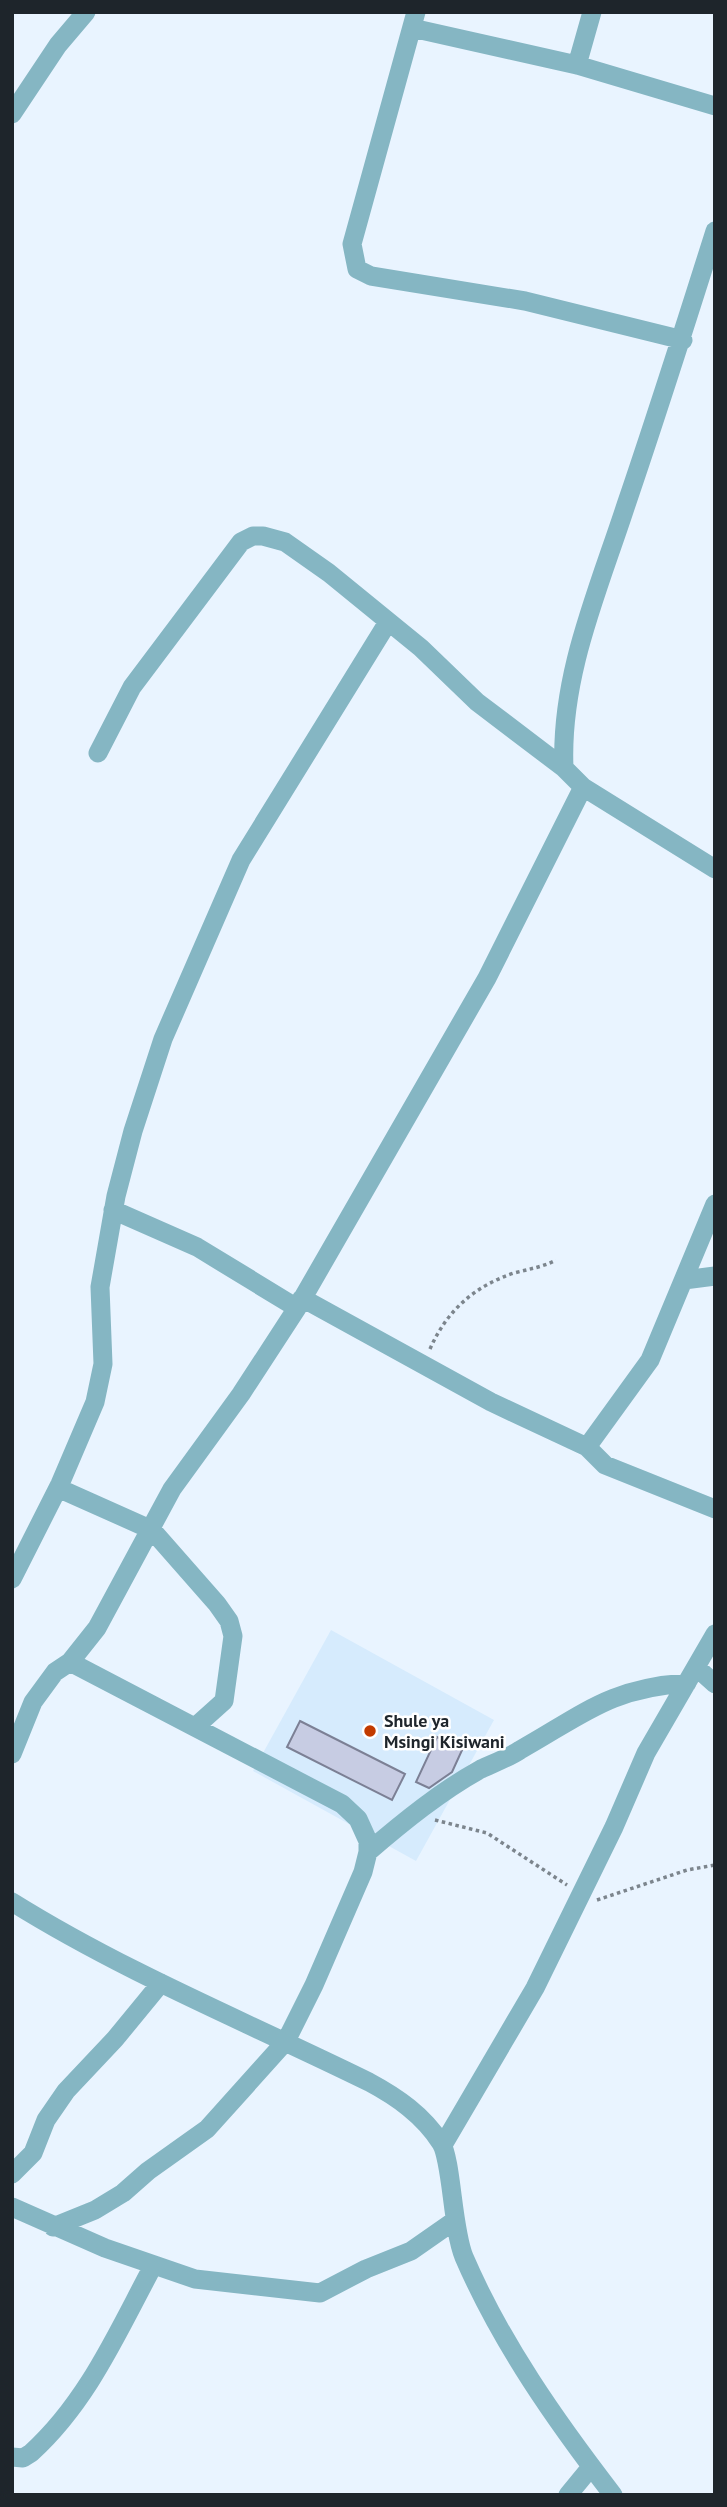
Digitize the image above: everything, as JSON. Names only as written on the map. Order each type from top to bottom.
[{"type":"street","points":[[12,114],[58,45],[86,12]]},
{"type":"street","points":[[577,65],[592,12]]},
{"type":"street","points":[[683,340],[525,301],[371,276],[357,269],[352,244],[414,20],[715,106]]},
{"type":"street","points":[[564,768],[563,734],[567,695],[584,630],[683,340],[715,231]]},
{"type":"street","points":[[98,753],[132,687],[241,542],[253,536],[285,542],[421,648],[477,702],[564,768],[583,787],[713,863]]},
{"type":"street","points":[[12,1579],[58,1488],[95,1402],[103,1364],[100,1287],[113,1210],[133,1131],[163,1039],[241,860],[388,622]]},
{"type":"street","points":[[12,1754],[33,1702],[55,1672],[71,1662],[97,1628],[172,1489],[241,1394],[300,1303],[487,978],[583,787]]},
{"type":"street","points":[[587,1447],[650,1360],[715,1204]]},
{"type":"street","points":[[113,1210],[197,1247],[300,1303],[424,1363],[491,1402],[587,1447],[605,1465],[715,1508]]},
{"type":"street","points":[[684,1280],[715,1276]]},
{"type":"street","points":[[58,1488],[152,1530],[229,1621],[233,1636],[224,1701],[195,1727]]},
{"type":"street","points":[[443,2145],[535,1988],[646,1754],[715,1634]]},
{"type":"street","points":[[53,2227],[95,2210],[123,2193],[207,2129],[286,2041],[314,1985],[363,1872],[368,1852],[368,1841],[358,1819],[342,1804],[71,1662]]},
{"type":"street","points":[[368,1852],[480,1770],[523,1749],[593,1705],[634,1690],[692,1675],[715,1684]]},
{"type":"street","points":[[12,1902],[62,1933],[160,1983],[286,2041],[397,2097],[418,2115],[443,2145],[454,2221],[464,2256],[532,2384],[613,2495]]},
{"type":"street","points":[[12,2174],[33,2153],[46,2120],[66,2091],[116,2039],[160,1983]]},
{"type":"street","points":[[12,2207],[53,2227],[153,2266],[207,2282],[320,2293],[366,2269],[411,2251],[454,2221]]},
{"type":"street","points":[[12,2458],[23,2458],[31,2453],[77,2403],[113,2345],[153,2266]]},
{"type":"street","points":[[568,2495],[591,2467]]},
{"type":"path","points":[[424,1363],[436,1337],[468,1295],[486,1283],[544,1266],[556,1259]]},
{"type":"path","points":[[418,1814],[426,1819],[487,1833],[579,1898],[598,1900],[687,1870],[715,1864]]},
{"type":"shaded area","points":[[331,1630],[494,1720],[416,1861],[253,1771]]},
{"type":"building","points":[[300,1721],[405,1774],[392,1800],[287,1747]]},
{"type":"building","points":[[437,1737],[463,1748],[452,1772],[429,1788],[416,1782]]},
{"type":"place","name":"Shule ya Msingi Kisiwani","points":[[370,1731]]}]
